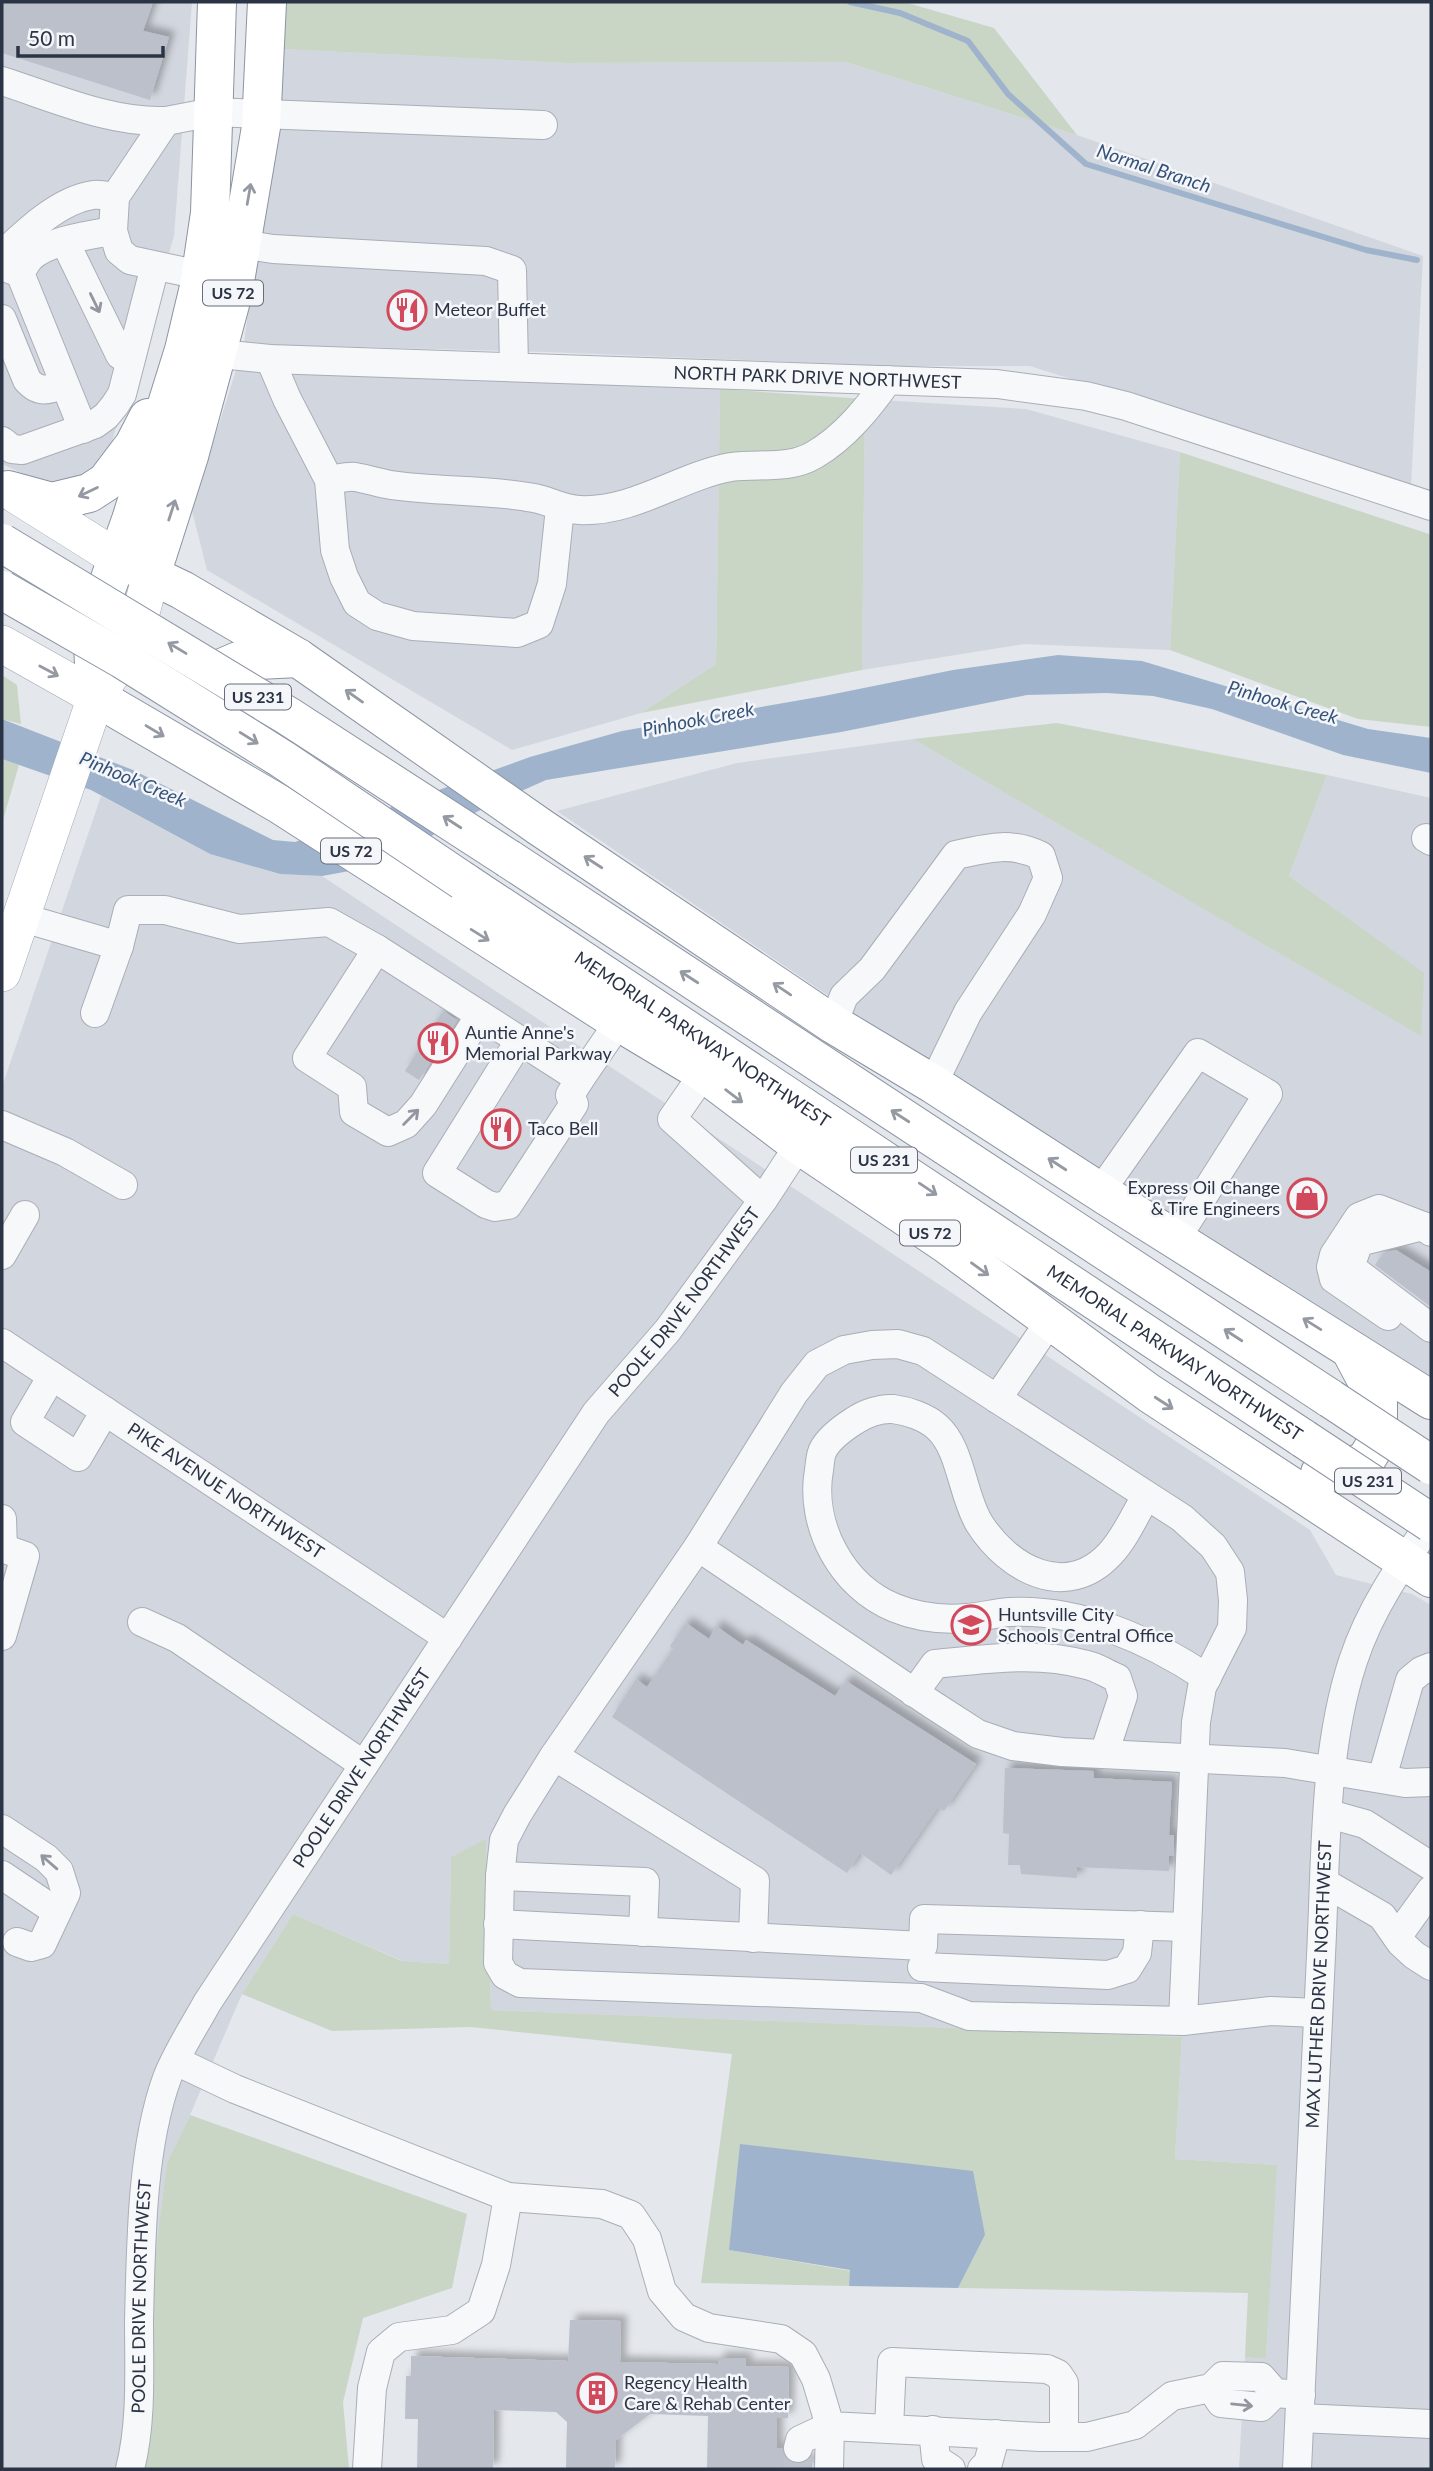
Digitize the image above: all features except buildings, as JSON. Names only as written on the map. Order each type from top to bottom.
[{"type":"highway","name":"US 72","points":[[151,575],[192,362],[200,275],[210,213],[217,2]]},
{"type":"highway","name":"US 72","points":[[267,2],[262,115],[233,293],[192,362],[92,629],[90,713],[215,767],[279,804],[422,898],[704,1073],[799,1145],[946,1244],[1149,1393],[1418,1570]]},
{"type":"highway","points":[[5,488],[52,502],[89,493],[106,482],[134,445],[147,420],[192,362]]},
{"type":"highway","name":"US 231","points":[[2,543],[288,716],[1431,1465]]},
{"type":"highway","points":[[151,575],[182,590],[298,658],[540,827],[833,1024],[933,1084],[1431,1400]]},
{"type":"highway","name":"MEMORIAL PARKWAY NORTHWEST","points":[[2,592],[121,659],[282,759],[1431,1523]]},
{"type":"highway","points":[[215,767],[193,732],[194,701],[208,674],[238,661],[298,658]]},
{"type":"highway","points":[[1273,1474],[1339,1472],[1366,1460],[1378,1440],[1378,1402],[1355,1351]]},
{"type":"main road","points":[[2,973],[11,934],[90,713],[134,639],[151,575],[117,558],[5,488]]},
{"type":"main road","points":[[2,592],[10,589],[19,562],[22,526],[5,488]]},
{"type":"main road","points":[[2,643],[90,713]]},
{"type":"street","points":[[2,81],[118,118],[148,122],[213,112],[543,125]]},
{"type":"street","points":[[166,121],[115,197],[113,231],[119,251],[130,260],[200,275]]},
{"type":"street","points":[[8,265],[46,216],[79,199],[95,195],[115,197]]},
{"type":"street","points":[[8,265],[30,258],[46,247],[113,231]]},
{"type":"street","points":[[65,242],[120,355],[130,360]]},
{"type":"street","points":[[241,244],[486,261],[512,270],[513,367]]},
{"type":"street","points":[[8,265],[65,384],[83,429]]},
{"type":"street","points":[[2,441],[12,449],[22,450],[83,429],[106,416],[122,394],[155,265]]},
{"type":"street","points":[[2,319],[27,380],[39,390],[47,391],[65,384]]},
{"type":"street","points":[[270,359],[287,399],[329,480],[335,550],[344,577],[357,603],[377,616],[413,626],[517,633],[540,624],[552,584],[560,508]]},
{"type":"street","name":"NORTH PARK DRIVE NORTHWEST","points":[[192,362],[270,359],[997,384],[1086,396],[1126,406],[1431,506]]},
{"type":"street","points":[[329,480],[353,477],[391,485],[502,493],[537,499],[560,508],[599,510],[637,500],[706,473],[735,467],[796,463],[813,456],[837,439],[868,408],[888,380]]},
{"type":"street","points":[[833,1024],[844,996],[872,969],[956,855],[1006,847],[1024,847],[1041,856],[1048,878],[1032,914],[968,1012],[933,1084]]},
{"type":"street","points":[[95,1013],[119,946],[128,910],[164,910],[239,929],[329,922],[377,949],[520,1040],[575,1087]]},
{"type":"street","points":[[11,934],[119,946]]},
{"type":"street","points":[[377,949],[307,1058],[352,1087],[354,1112],[388,1132],[406,1124],[423,1104],[480,1015]]},
{"type":"street","points":[[520,1040],[440,1168],[486,1205],[495,1208],[508,1205],[573,1104],[575,1087],[619,1022]]},
{"type":"street","points":[[1100,1192],[1198,1053],[1268,1094],[1176,1240]]},
{"type":"street","points":[[704,1073],[672,1119],[763,1200]]},
{"type":"street","points":[[2,1125],[65,1152],[123,1185]]},
{"type":"street","name":"POOLE DRIVE NORTHWEST","points":[[131,2469],[135,2452],[138,2400],[140,2276],[148,2169],[156,2117],[168,2076],[207,2003],[596,1413],[668,1330],[763,1200],[799,1145]]},
{"type":"street","points":[[1427,1229],[1379,1209],[1359,1217],[1334,1255],[1331,1267],[1334,1279],[1431,1342]]},
{"type":"street","points":[[2,1255],[25,1215]]},
{"type":"street","points":[[1427,1229],[1359,1242],[1350,1267],[1431,1328]]},
{"type":"street","points":[[1355,1351],[1388,1316]]},
{"type":"street","points":[[998,1399],[1050,1321]]},
{"type":"street","name":"PIKE AVENUE NORTHWEST","points":[[2,1342],[449,1638]]},
{"type":"street","points":[[1183,2021],[1196,1722],[1202,1687],[1232,1628],[1230,1573],[1213,1546],[1182,1518],[923,1351],[898,1344],[872,1345],[844,1350],[817,1364],[794,1393],[698,1547],[554,1756],[517,1815],[505,1840],[500,1877],[498,1963],[505,1975],[520,1983],[921,1998],[969,2016],[1183,2021],[1271,2011],[1318,2013]]},
{"type":"street","points":[[52,1377],[25,1422],[78,1457],[105,1411]]},
{"type":"street","points":[[1146,1496],[1110,1554],[1084,1573],[1058,1578],[1033,1573],[1006,1554],[979,1523],[965,1493],[954,1452],[938,1427],[917,1415],[891,1409],[864,1414],[842,1428],[822,1450],[817,1485],[821,1524],[838,1562],[864,1589],[893,1607],[926,1617],[953,1618],[1009,1612],[1050,1613],[1091,1623],[1130,1637],[1174,1656],[1207,1678]]},
{"type":"street","points":[[2,1519],[2,1548],[24,1556],[2,1636]]},
{"type":"street","name":"MAX LUTHER DRIVE NORTHWEST","points":[[1297,2469],[1292,2402],[1336,1733],[1355,1654],[1362,1636],[1383,1592],[1418,1570],[1431,1523]]},
{"type":"street","points":[[698,1547],[978,1734],[1013,1746],[1104,1754],[1285,1763],[1332,1772],[1382,1777],[1405,1783],[1431,1782]]},
{"type":"street","points":[[142,1622],[177,1638],[364,1765]]},
{"type":"street","points":[[914,1693],[935,1664],[1046,1657],[1089,1665],[1117,1678],[1123,1696],[1104,1754]]},
{"type":"street","points":[[1382,1777],[1421,1673]]},
{"type":"street","points":[[554,1756],[755,1881],[753,1938]]},
{"type":"street","points":[[1329,1814],[1365,1824],[1431,1866]]},
{"type":"street","points":[[2,1829],[46,1858],[59,1871],[65,1893],[42,1944],[31,1947],[17,1942]]},
{"type":"street","points":[[2,1875],[57,1912]]},
{"type":"street","points":[[500,1877],[645,1882],[643,1932]]},
{"type":"street","points":[[1325,1883],[1382,1916],[1414,1955],[1431,1966]]},
{"type":"street","points":[[1397,1937],[1431,1890]]},
{"type":"street","points":[[921,1998],[924,1919],[1187,1927]]},
{"type":"street","points":[[498,1924],[753,1938],[1108,1975],[1127,1969],[1137,1953],[1140,1925]]},
{"type":"street","points":[[176,2061],[235,2089],[508,2197],[602,2204],[631,2215],[648,2239],[662,2291],[684,2317],[709,2328],[781,2339],[803,2354],[816,2379],[830,2426],[828,2469]]},
{"type":"street","points":[[367,2469],[372,2388],[381,2352],[399,2337],[452,2330],[481,2311],[496,2265],[508,2197]]},
{"type":"street","points":[[889,2428],[892,2362],[1047,2369],[1058,2374],[1064,2383],[1064,2437]]},
{"type":"street","points":[[798,2448],[800,2440],[830,2426],[1087,2437],[1135,2425],[1172,2396],[1211,2388],[1223,2376],[1261,2377],[1292,2402],[1431,2424]]},
{"type":"street","points":[[933,2430],[936,2459],[951,2469]]},
{"type":"street","points":[[982,2469],[988,2463],[996,2434]]},
{"type":"shaded area","points":[[2,2],[192,2],[174,236],[103,471],[48,485],[2,464]]},
{"type":"shaded area","points":[[280,49],[566,63],[846,62],[1077,135],[1423,256],[1411,487],[1030,366],[894,366],[545,352],[244,344]]},
{"type":"shaded area","points":[[236,370],[720,389],[716,664],[641,713],[512,750],[207,570],[192,511]]},
{"type":"shaded area","points":[[865,399],[1026,409],[1180,452],[1170,650],[1024,644],[862,670]]},
{"type":"shaded area","points":[[913,739],[1420,1035],[1423,973],[1289,876],[1327,775],[1431,798],[1431,1384],[886,1035],[557,811],[737,763]]},
{"type":"shaded area","points":[[101,796],[210,854],[280,874],[322,876],[1310,1530],[1336,1575],[1412,1594],[1431,1605],[1431,2469],[1239,2469],[1245,2357],[1266,2359],[1276,2165],[1175,2159],[1182,2037],[491,2010],[486,1840],[451,1857],[449,1964],[403,1961],[293,1914],[242,1994],[167,2163],[140,2469],[2,2469],[2,1087]]},
{"type":"green space","points":[[283,2],[904,2],[994,28],[1077,135],[846,62],[566,63],[280,49]]},
{"type":"green space","points":[[720,389],[865,399],[862,670],[641,713],[716,664]]},
{"type":"green space","points":[[1180,452],[1429,534],[1431,727],[1358,719],[1170,650]]},
{"type":"green space","points":[[2,675],[17,685],[21,724],[2,719]]},
{"type":"green space","points":[[1057,723],[1327,775],[1289,876],[1424,973],[1421,1036],[913,739]]},
{"type":"green space","points":[[2,759],[19,765],[2,823]]},
{"type":"green space","points":[[486,1839],[491,2010],[1182,2037],[1175,2159],[1277,2165],[1266,2359],[1245,2357],[1248,2293],[958,2288],[985,2235],[729,2250],[851,2271],[849,2286],[701,2283],[732,2054],[470,2027],[332,2031],[242,1994],[293,1914],[402,1961],[449,1964],[451,1857]]},
{"type":"green space","points":[[190,2115],[467,2214],[452,2288],[363,2318],[343,2402],[349,2469],[140,2469],[147,2324],[167,2163]]},
{"type":"water","name":"Pinhook Creek","points":[[1058,655],[1142,661],[1368,729],[1431,738],[1431,773],[1343,755],[1212,709],[1153,696],[1107,693],[1027,695],[841,732],[546,780],[488,806],[393,856],[355,870],[322,876],[280,874],[210,854],[91,790],[2,759],[2,719],[133,770],[273,840],[295,842],[530,757],[622,731],[824,696],[953,670]]},
{"type":"water","points":[[740,2144],[973,2171],[985,2235],[958,2288],[849,2286],[850,2270],[729,2250]]},
{"type":"waterway","name":"Normal Branch","points":[[850,2],[900,13],[968,41],[1008,94],[1086,164],[1366,250],[1417,260]]},
{"type":"tunnel","points":[[797,2469],[798,2448]]},
{"type":"place","name":"Meteor Buffet","points":[[407,310]]},
{"type":"place","name":"Auntie Anne's Memorial Parkway","points":[[438,1043]]},
{"type":"place","name":"Taco Bell","points":[[501,1129]]},
{"type":"place","name":"Express Oil Change & Tire Engineers","points":[[1307,1198]]},
{"type":"place","name":"Huntsville City Schools Central Office","points":[[971,1625]]},
{"type":"place","name":"Regency Health Care & Rehab Center","points":[[597,2393]]}]
